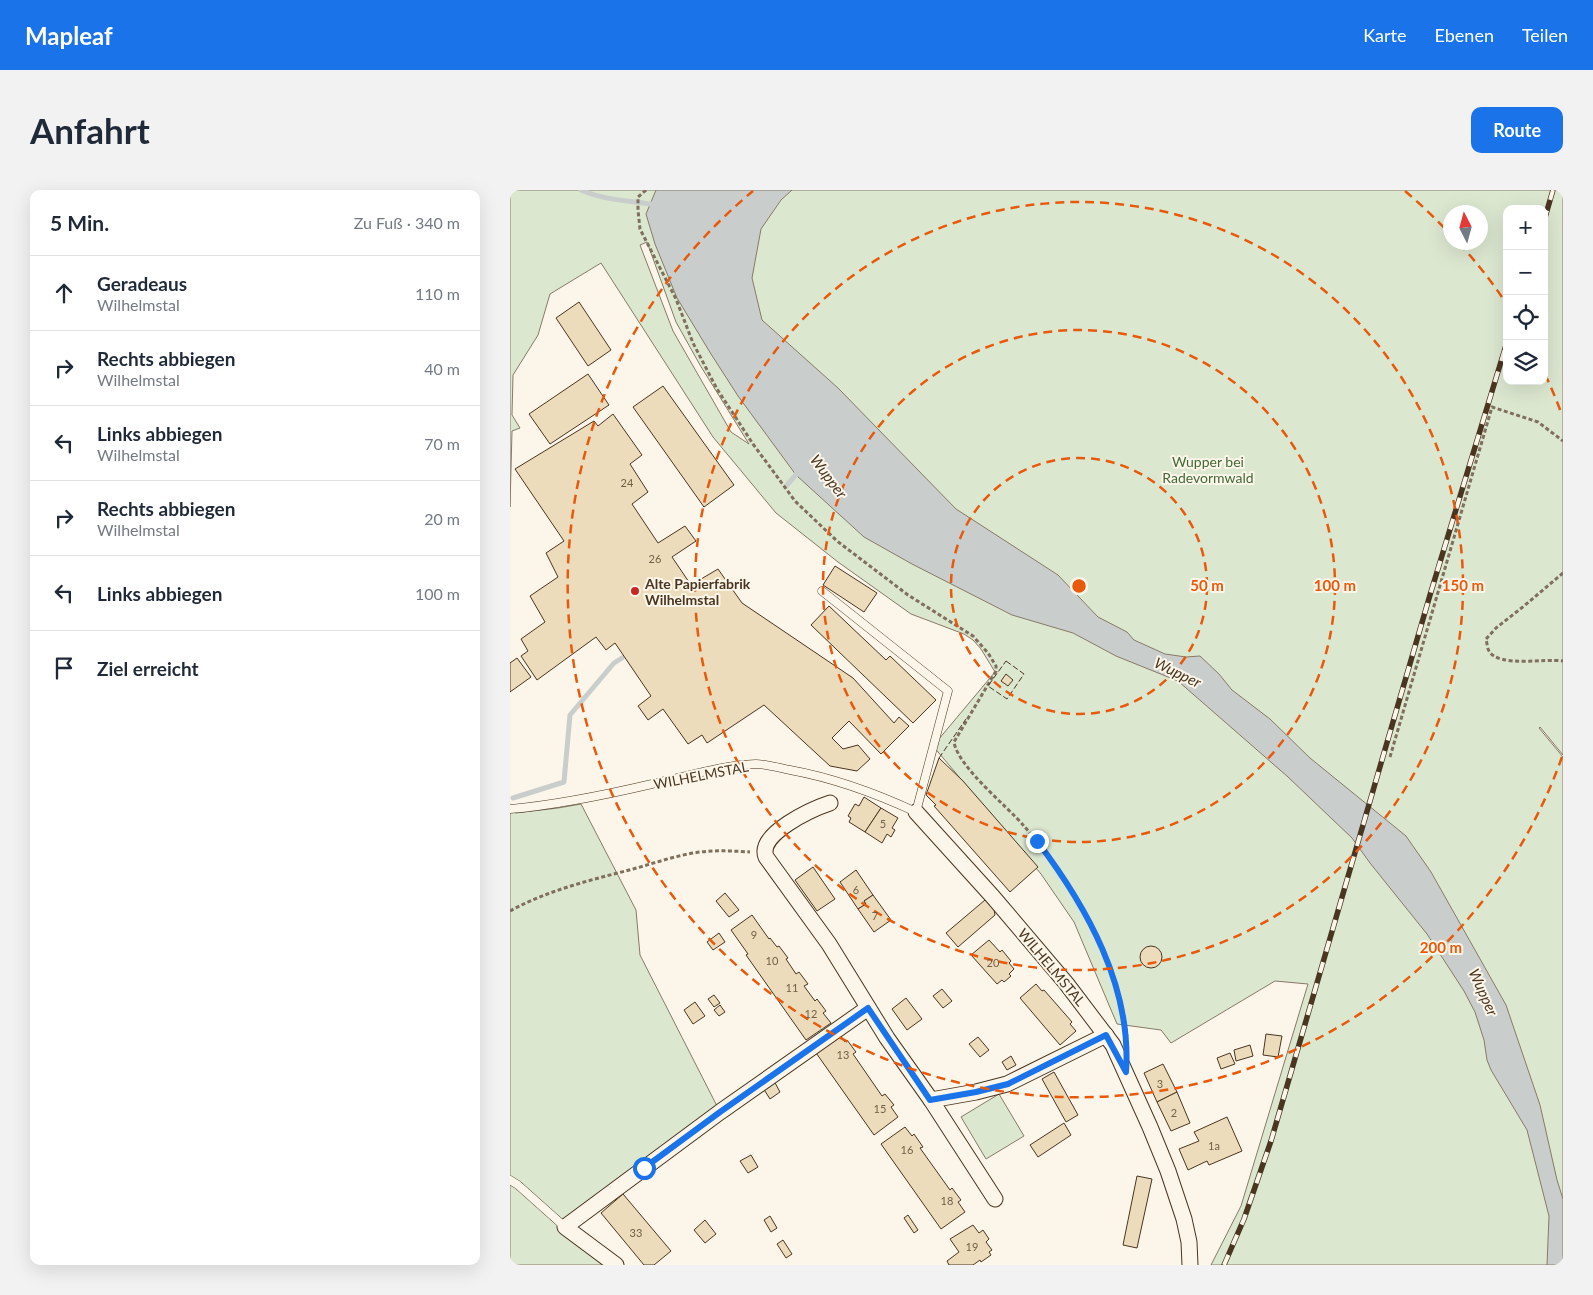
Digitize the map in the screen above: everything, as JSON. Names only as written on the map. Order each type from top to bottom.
[{"type":"street","points":[[830,803],[810,811],[788,824],[768,842],[764,851],[766,857],[840,960],[868,1008],[995,1199]]},
{"type":"street","name":"WILHELMSTAL","points":[[916,812],[993,897],[1066,983],[1106,1035],[1126,1072],[1168,1171],[1186,1224],[1190,1265]]},
{"type":"street","points":[[616,1265],[565,1228],[720,1112],[868,1008]]},
{"type":"street","points":[[930,1100],[1008,1084],[1106,1035]]},
{"type":"lane","points":[[822,591],[948,690],[916,812]]},
{"type":"lane","name":"WILHELMSTAL","points":[[510,809],[546,805],[651,785],[707,771],[758,764],[836,780],[867,790],[916,812]]},
{"type":"lane","points":[[510,1180],[565,1228]]},
{"type":"path","points":[[646,190],[638,198],[640,229],[676,299],[693,343],[717,389],[753,444],[795,501],[837,541],[908,595],[973,636],[988,653],[996,666],[996,671],[954,742],[956,750],[970,770],[1037,841],[1078,900],[1115,981],[1125,1023],[1127,1044]]},
{"type":"path","points":[[1390,757],[1492,407],[1538,422],[1563,441]]},
{"type":"path","points":[[1563,573],[1496,628],[1486,639],[1488,650],[1494,656],[1513,662],[1528,660],[1563,661]]},
{"type":"path","points":[[510,911],[531,899],[592,879],[699,852],[764,851]]},
{"type":"green space","name":"Wupper bei Radevormwald","points":[[510,190],[1563,190],[1563,755],[1539,728],[1563,757],[1563,1265],[1211,1265],[1241,1206],[1308,984],[1275,981],[1171,1043],[1161,1030],[1117,1024],[1074,922],[1041,874],[933,746],[995,672],[981,649],[964,634],[911,614],[838,562],[776,513],[713,437],[601,263],[550,294],[538,335],[513,375],[512,415],[520,428],[512,431],[510,507]],"holes":[[[647,242],[676,322],[749,444],[731,432],[673,331],[640,245]]]},
{"type":"green space","points":[[581,804],[636,910],[640,955],[717,1106],[566,1219],[611,1265],[510,1265],[510,811],[516,813]]},
{"type":"green space","points":[[999,1094],[1024,1136],[986,1159],[961,1117]]},
{"type":"water","name":"Wupper","points":[[656,190],[792,190],[781,200],[761,229],[752,278],[762,320],[838,388],[956,509],[1058,575],[1098,617],[1127,632],[1134,640],[1165,654],[1186,657],[1200,656],[1232,690],[1270,719],[1310,758],[1406,836],[1431,872],[1506,1005],[1540,1105],[1563,1199],[1563,1265],[1547,1265],[1549,1216],[1527,1130],[1491,1070],[1475,1012],[1464,991],[1427,934],[1352,838],[1288,777],[1178,681],[1116,656],[1073,633],[1012,615],[912,564],[864,537],[796,475],[738,396],[677,298],[655,244],[646,214]]},
{"type":"building","points":[[579,302],[611,350],[588,366],[556,318]]},
{"type":"building","points":[[588,374],[609,405],[550,444],[529,414]]},
{"type":"building","points":[[663,386],[734,485],[704,507],[633,407]]},
{"type":"building","name":"Alte Papierfabrik Wilhelmstal","points":[[613,414],[642,455],[630,464],[648,492],[632,504],[658,543],[685,526],[696,541],[672,557],[691,585],[718,569],[742,603],[853,678],[894,723],[899,717],[909,726],[881,754],[849,721],[832,738],[843,749],[858,745],[870,759],[857,771],[830,766],[764,705],[707,743],[702,735],[688,744],[663,709],[648,720],[638,706],[651,696],[615,643],[606,650],[596,637],[537,680],[521,656],[528,651],[521,639],[545,622],[530,596],[558,577],[546,553],[564,541],[515,469],[594,421],[598,426]]},
{"type":"building","points":[[835,566],[877,593],[864,612],[823,585]]},
{"type":"building","points":[[829,606],[886,660],[890,656],[936,700],[913,723],[811,625]]},
{"type":"building","points":[[517,658],[531,677],[510,692],[510,663]]},
{"type":"building","points":[[1006,674],[1013,680],[1008,686],[1001,681]]},
{"type":"building","points":[[939,758],[963,781],[1038,867],[1010,892],[926,795]]},
{"type":"building","points":[[864,797],[881,808],[865,832],[849,822],[851,818],[848,816],[855,804],[859,806]]},
{"type":"building","points":[[881,808],[898,818],[892,828],[895,830],[891,837],[887,834],[882,843],[865,832]]},
{"type":"building","points":[[813,867],[835,899],[817,911],[795,880]]},
{"type":"building","points":[[856,870],[873,895],[864,901],[866,904],[858,909],[840,882]]},
{"type":"building","points":[[725,893],[739,910],[729,917],[716,901]]},
{"type":"building","points":[[873,895],[891,920],[874,932],[858,909],[866,904],[864,901]]},
{"type":"building","points":[[985,900],[994,909],[995,915],[958,947],[946,933]]},
{"type":"building","points":[[752,915],[769,939],[777,947],[779,946],[788,958],[786,959],[796,974],[799,972],[808,984],[804,986],[815,1001],[817,999],[826,1011],[823,1013],[831,1023],[806,1040],[746,955],[748,954],[731,930]]},
{"type":"building","points":[[719,933],[725,942],[713,950],[707,942]]},
{"type":"building","points":[[989,940],[1000,952],[1002,950],[1011,961],[1009,963],[1014,969],[1009,974],[1011,976],[1004,982],[1002,980],[997,984],[971,955]]},
{"type":"building","points":[[1151,946],[1159,949],[1162,957],[1159,965],[1151,968],[1143,965],[1140,957],[1143,949]]},
{"type":"building","points":[[1036,984],[1042,991],[1044,990],[1072,1022],[1070,1024],[1076,1031],[1060,1045],[1020,998]]},
{"type":"building","points":[[942,989],[952,1001],[943,1008],[933,996]]},
{"type":"building","points":[[714,995],[720,1003],[714,1007],[708,999]]},
{"type":"building","points":[[906,998],[922,1019],[907,1030],[892,1009]]},
{"type":"building","points":[[695,1002],[705,1016],[693,1024],[684,1010]]},
{"type":"building","points":[[720,1005],[725,1012],[719,1016],[714,1010]]},
{"type":"building","points":[[838,1032],[856,1052],[853,1054],[882,1096],[885,1094],[894,1105],[891,1107],[898,1117],[874,1135],[814,1050]]},
{"type":"building","points":[[1266,1034],[1282,1036],[1278,1057],[1263,1055]]},
{"type":"building","points":[[978,1037],[989,1050],[980,1057],[969,1044]]},
{"type":"building","points":[[1250,1045],[1253,1056],[1236,1061],[1234,1050]]},
{"type":"building","points":[[1230,1053],[1235,1064],[1221,1069],[1217,1058]]},
{"type":"building","points":[[1011,1056],[1016,1065],[1007,1070],[1002,1062]]},
{"type":"building","points":[[1163,1064],[1177,1092],[1157,1102],[1144,1073]]},
{"type":"building","points":[[1054,1072],[1078,1115],[1066,1122],[1042,1079]]},
{"type":"building","points":[[774,1081],[780,1092],[770,1099],[763,1088]]},
{"type":"building","points":[[1177,1092],[1190,1123],[1171,1131],[1157,1102]]},
{"type":"building","points":[[1227,1117],[1242,1151],[1209,1165],[1207,1161],[1188,1170],[1179,1149],[1199,1141],[1194,1132]]},
{"type":"building","points":[[1064,1123],[1071,1135],[1038,1157],[1030,1145]]},
{"type":"building","points":[[905,1127],[912,1136],[914,1134],[923,1147],[920,1148],[950,1190],[952,1188],[961,1200],[958,1202],[965,1212],[941,1229],[881,1144]]},
{"type":"building","points":[[751,1155],[758,1167],[748,1173],[740,1161]]},
{"type":"building","points":[[1137,1176],[1152,1179],[1137,1248],[1123,1245]]},
{"type":"building","points":[[623,1194],[671,1251],[654,1265],[644,1265],[601,1213]]},
{"type":"building","points":[[908,1215],[918,1230],[914,1233],[904,1218]]},
{"type":"building","points":[[770,1216],[777,1228],[771,1232],[764,1220]]},
{"type":"building","points":[[705,1220],[716,1234],[705,1243],[694,1230]]},
{"type":"building","points":[[973,1225],[979,1233],[983,1230],[989,1239],[986,1242],[992,1250],[989,1252],[991,1255],[973,1265],[949,1265],[947,1261],[959,1252],[950,1239]]},
{"type":"building","points":[[783,1240],[792,1254],[786,1258],[777,1244]]},
{"type":"waterway","points":[[581,190],[608,198],[656,205]]},
{"type":"waterway","points":[[787,485],[800,470]]},
{"type":"waterway","points":[[513,798],[564,782],[570,715],[614,663],[622,658]]},
{"type":"railway","points":[[1548,207],[1553,190]]},
{"type":"railway","points":[[1224,1265],[1244,1219],[1271,1141],[1430,595],[1503,355]]},
{"type":"fence","points":[[1006,661],[1024,674],[1007,699],[988,686],[1006,661]]},
{"type":"fence","points":[[939,758],[966,719]]},
{"type":"place","name":"Alte Papierfabrik Wilhelmstal","points":[[635,591]]},
{"type":"route","points":[[644,1168],[868,1008],[930,1100],[996,1088],[1008,1084],[1106,1035],[1126,1072],[1128,1052],[1125,1023],[1115,981],[1078,900],[1037,841]]}]
